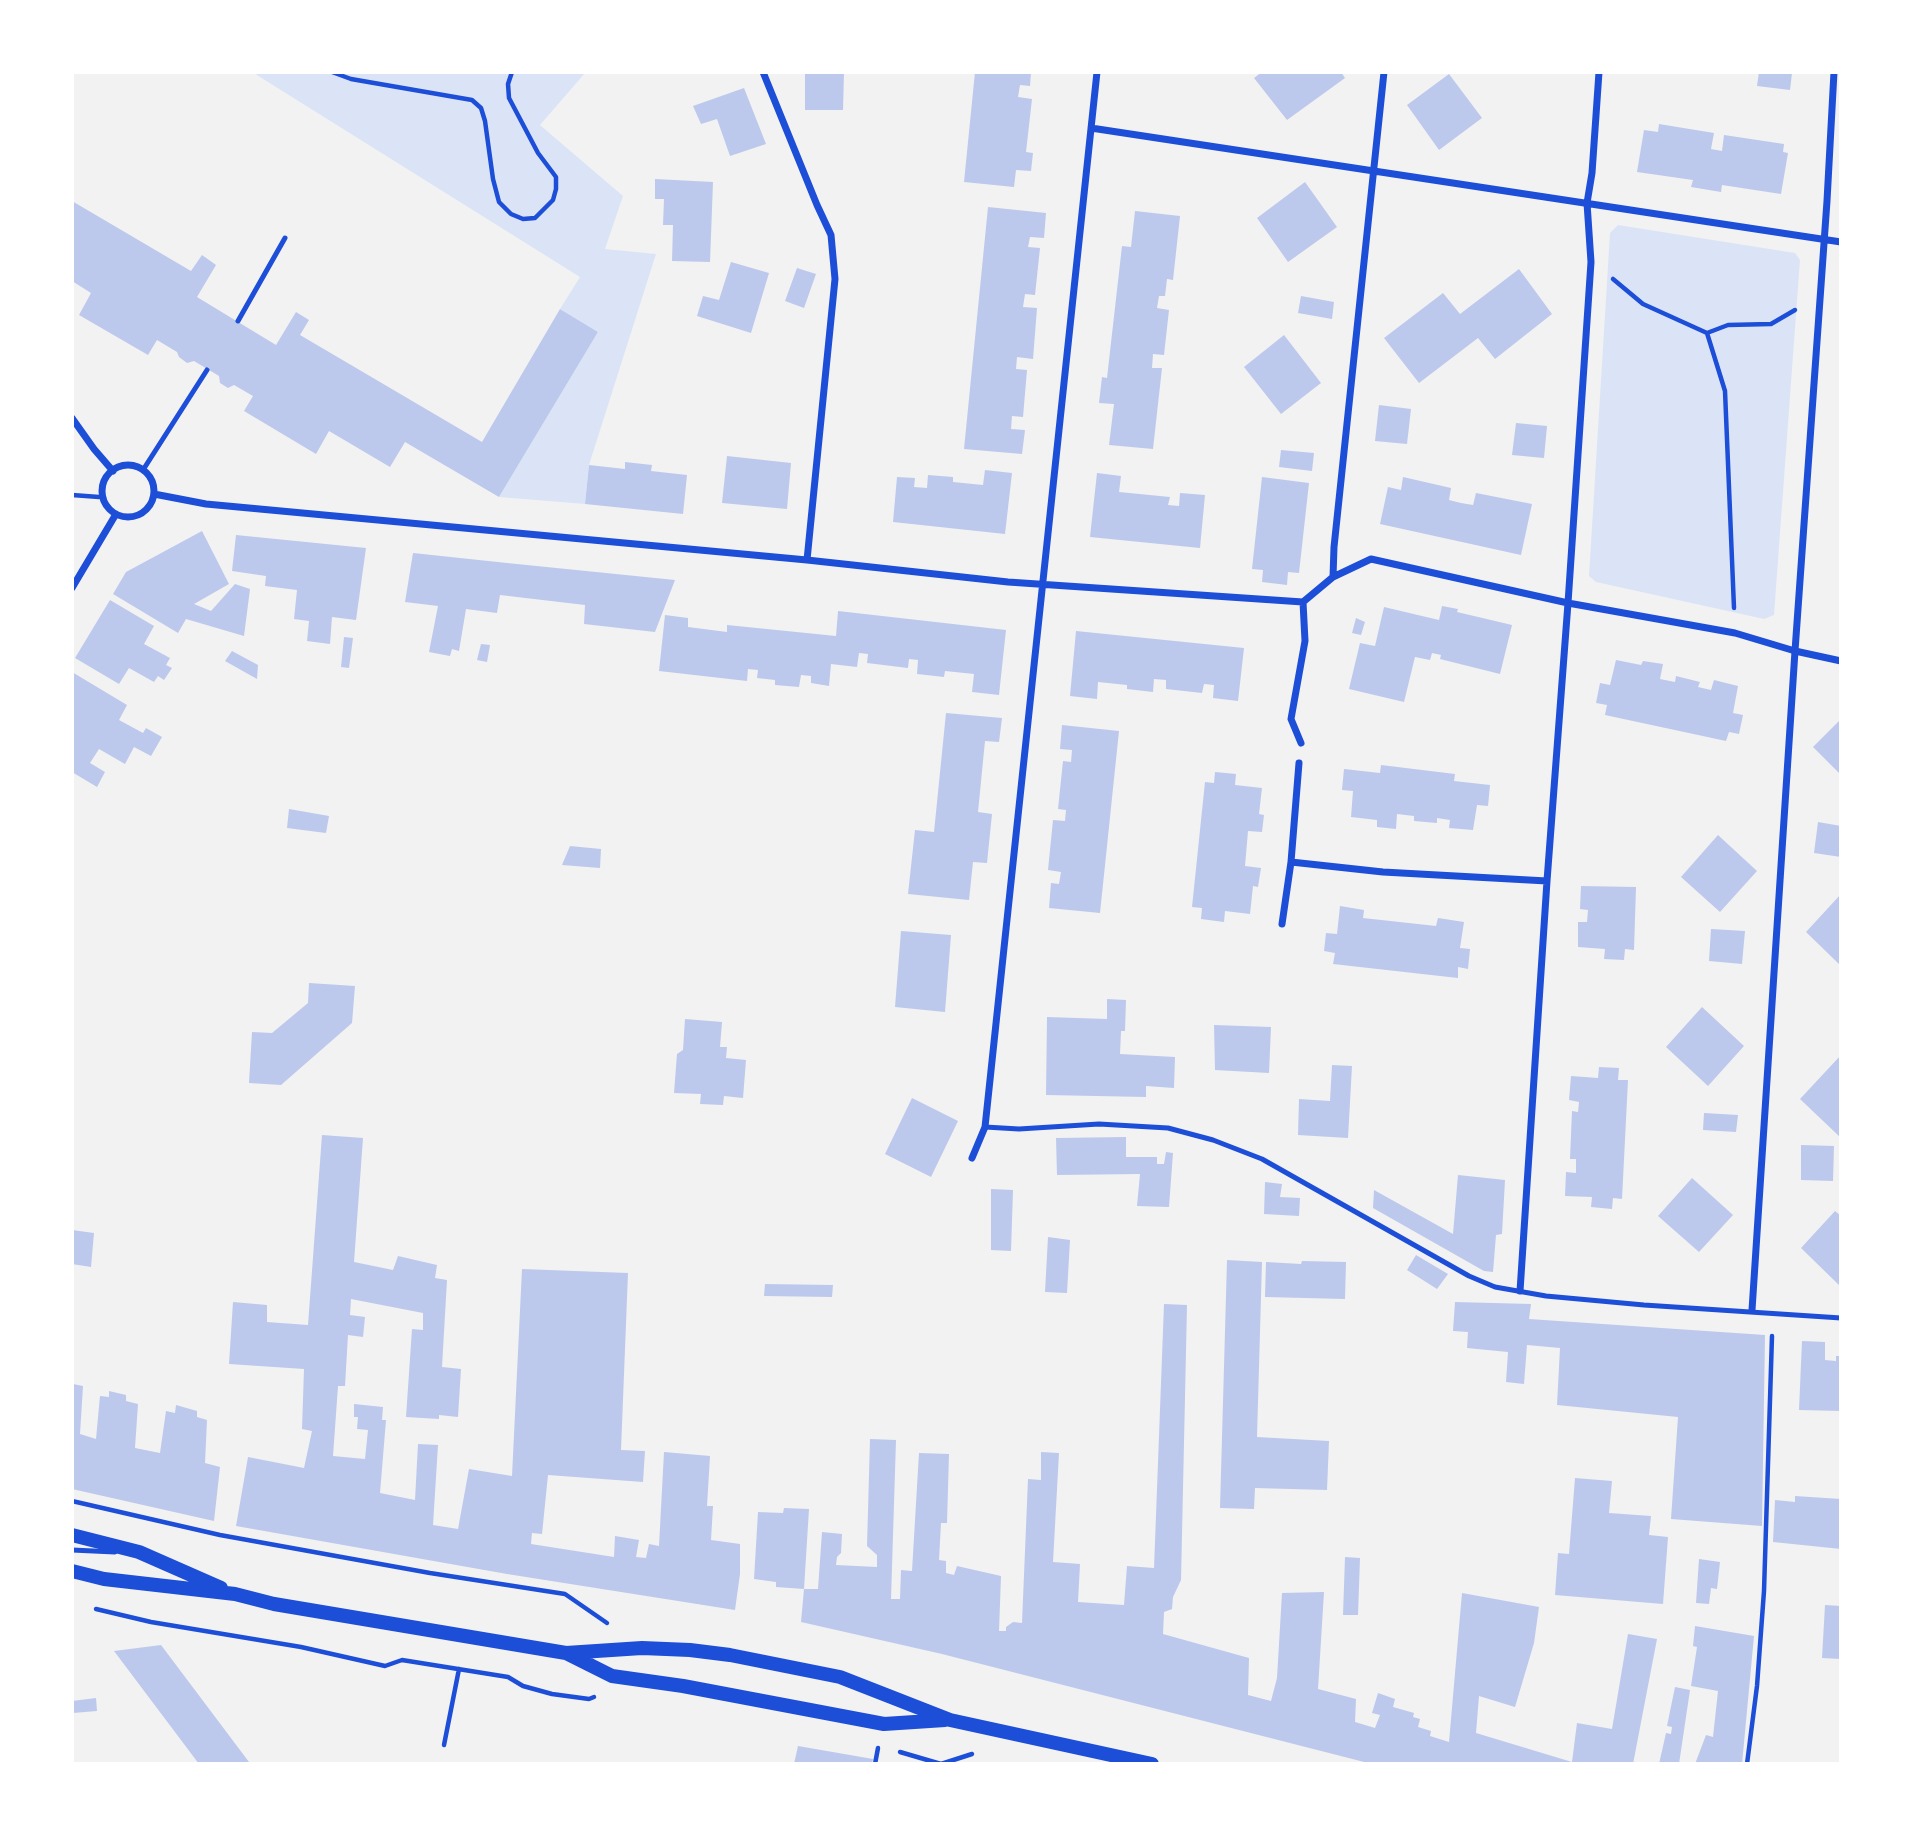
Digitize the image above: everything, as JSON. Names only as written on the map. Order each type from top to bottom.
[{"type":"main road","points":[[72,1535],[139,1552],[235,1594]]},
{"type":"main road","points":[[72,1571],[104,1579],[235,1594],[274,1604],[566,1653],[642,1648],[730,1655],[840,1677],[950,1720],[1153,1764]]},
{"type":"main road","points":[[566,1653],[612,1676],[683,1686],[884,1724],[950,1720]]},
{"type":"street","points":[[763,72],[831,235],[835,279],[807,560]]},
{"type":"street","points":[[972,1158],[985,1127],[1097,72]]},
{"type":"street","points":[[1333,577],[1384,72]]},
{"type":"street","points":[[1520,1291],[1547,881],[1569,603],[1591,262],[1587,203],[1592,173],[1599,72]]},
{"type":"street","points":[[1752,1310],[1834,72]]},
{"type":"street","points":[[1091,128],[1841,242]]},
{"type":"street","points":[[72,418],[113,471]]},
{"type":"street","points":[[127,466],[143,470],[152,480],[154,494],[147,509],[140,514],[124,517],[116,514],[103,498],[107,476],[127,466]]},
{"type":"street","points":[[154,494],[206,504],[1043,584],[1303,603],[1333,577],[1371,559],[1569,603],[1735,633],[1795,652],[1841,661]]},
{"type":"street","points":[[72,588],[116,514]]},
{"type":"street","points":[[1301,743],[1291,719],[1305,641],[1303,603]]},
{"type":"street","points":[[1282,924],[1291,862],[1299,763]]},
{"type":"street","points":[[1291,862],[1383,872],[1547,881]]},
{"type":"lane","points":[[238,321],[285,238]]},
{"type":"lane","points":[[143,470],[207,370]]},
{"type":"lane","points":[[985,1127],[1019,1129],[1099,1124],[1168,1128],[1213,1140],[1262,1159],[1469,1276],[1494,1287],[1644,1305],[1752,1310],[1841,1318]]},
{"type":"lane","points":[[72,1550],[139,1552]]},
{"type":"path","points":[[332,72],[351,79],[472,100],[481,108],[485,121],[499,202],[511,214],[523,219],[535,218],[553,200],[556,177],[538,153],[509,98],[508,84],[512,72]]},
{"type":"path","points":[[1591,262],[1643,304],[1707,333],[1728,325],[1771,324],[1820,295]]},
{"type":"path","points":[[1707,333],[1725,391],[1735,633]]},
{"type":"path","points":[[72,495],[103,498]]},
{"type":"path","points":[[1747,1764],[1757,1686],[1764,1591],[1769,1382],[1775,1313]]},
{"type":"path","points":[[72,1501],[220,1535],[565,1594],[642,1648]]},
{"type":"path","points":[[85,1606],[152,1622],[301,1647],[385,1666],[402,1660],[508,1677],[523,1686],[552,1694],[589,1699],[599,1695]]},
{"type":"path","points":[[444,1745],[459,1669]]},
{"type":"path","points":[[866,1745],[941,1764],[981,1751],[1008,1732]]},
{"type":"shaded area","points":[[252,72],[586,72],[540,125],[623,196],[605,249],[656,254],[589,465],[585,504],[499,497],[598,332],[560,309],[580,277]]},
{"type":"shaded area","points":[[1618,225],[1795,253],[1800,260],[1774,615],[1764,619],[1596,582],[1589,576],[1610,233]]},
{"type":"building","points":[[805,72],[844,72],[843,110],[805,110]]},
{"type":"building","points":[[975,72],[1031,72],[1030,86],[1020,85],[1018,97],[1032,99],[1026,152],[1033,153],[1031,171],[1016,170],[1014,187],[964,182]]},
{"type":"building","points":[[1262,72],[1341,72],[1345,78],[1287,120],[1254,78]]},
{"type":"building","points":[[1759,72],[1792,73],[1790,90],[1757,86]]},
{"type":"building","points":[[1449,74],[1482,118],[1439,150],[1407,105]]},
{"type":"building","points":[[744,88],[766,144],[730,156],[717,119],[701,124],[693,106]]},
{"type":"building","points":[[1659,124],[1714,133],[1711,149],[1722,151],[1724,135],[1784,144],[1783,152],[1788,153],[1781,194],[1722,185],[1721,192],[1691,187],[1693,180],[1637,172],[1644,130],[1658,132]]},
{"type":"building","points":[[655,179],[713,182],[710,262],[672,261],[673,225],[663,225],[664,199],[655,199]]},
{"type":"building","points":[[1305,182],[1337,227],[1288,262],[1257,218]]},
{"type":"building","points":[[72,201],[191,271],[202,255],[216,265],[197,297],[276,345],[296,312],[309,320],[300,335],[482,442],[560,309],[598,332],[499,497],[405,442],[390,467],[329,431],[316,454],[244,411],[253,396],[234,385],[228,388],[220,383],[219,376],[194,361],[187,363],[177,352],[157,340],[148,355],[79,315],[91,293],[72,281]]},
{"type":"building","points":[[988,207],[1046,213],[1044,238],[1030,237],[1028,247],[1040,248],[1035,295],[1025,294],[1023,307],[1037,308],[1033,359],[1017,357],[1016,369],[1027,370],[1023,417],[1012,416],[1011,429],[1025,430],[1022,454],[964,449]]},
{"type":"building","points":[[1135,211],[1180,216],[1173,280],[1167,279],[1165,296],[1159,296],[1157,308],[1169,310],[1164,355],[1153,354],[1152,368],[1162,368],[1153,449],[1109,445],[1114,404],[1099,403],[1102,377],[1107,378],[1122,246],[1131,247]]},
{"type":"building","points":[[731,262],[769,273],[751,333],[697,316],[703,296],[719,300]]},
{"type":"building","points":[[797,268],[816,274],[804,308],[785,301]]},
{"type":"building","points":[[1519,269],[1552,314],[1495,359],[1478,338],[1419,383],[1384,338],[1443,293],[1460,314]]},
{"type":"building","points":[[1301,296],[1334,302],[1332,319],[1298,313]]},
{"type":"building","points":[[1284,335],[1321,383],[1281,414],[1244,367]]},
{"type":"building","points":[[1379,405],[1411,409],[1407,444],[1375,441]]},
{"type":"building","points":[[1516,423],[1547,426],[1544,458],[1512,455]]},
{"type":"building","points":[[1281,450],[1314,453],[1312,471],[1279,467]]},
{"type":"building","points":[[727,456],[791,463],[787,509],[722,503]]},
{"type":"building","points":[[625,462],[652,465],[651,471],[687,475],[683,514],[585,504],[589,465],[625,469]]},
{"type":"building","points":[[985,470],[1012,473],[1005,534],[893,522],[897,477],[915,478],[914,487],[927,488],[928,475],[953,477],[953,482],[983,485]]},
{"type":"building","points":[[1097,473],[1121,476],[1119,492],[1170,497],[1168,505],[1179,506],[1180,493],[1205,495],[1200,548],[1090,537]]},
{"type":"building","points":[[1262,477],[1309,483],[1299,573],[1288,572],[1287,585],[1262,582],[1263,570],[1252,569]]},
{"type":"building","points":[[1403,477],[1451,488],[1449,500],[1461,503],[1473,505],[1476,493],[1532,504],[1521,555],[1380,524],[1388,487],[1401,490]]},
{"type":"building","points":[[202,531],[229,584],[194,604],[211,611],[235,584],[250,589],[244,636],[186,619],[178,633],[113,594],[126,572]]},
{"type":"building","points":[[236,535],[366,548],[356,620],[332,617],[330,644],[307,641],[309,621],[294,619],[297,590],[265,586],[266,576],[232,571]]},
{"type":"building","points":[[413,553],[675,580],[655,632],[584,624],[585,605],[500,595],[497,613],[466,609],[459,651],[452,649],[450,656],[429,652],[438,606],[405,602]]},
{"type":"building","points":[[110,600],[154,626],[144,644],[170,658],[166,665],[172,668],[164,680],[158,676],[154,682],[129,668],[119,684],[75,658]]},
{"type":"building","points":[[1442,606],[1512,625],[1500,674],[1440,659],[1441,655],[1432,653],[1430,660],[1415,657],[1404,702],[1349,689],[1360,643],[1375,646],[1384,607],[1439,620]]},
{"type":"building","points":[[838,611],[1006,630],[999,695],[972,692],[974,674],[945,671],[944,677],[917,674],[918,660],[909,659],[908,668],[867,663],[868,654],[859,653],[857,667],[831,664],[829,686],[811,683],[811,676],[801,675],[799,687],[775,685],[775,680],[757,678],[758,670],[748,669],[747,681],[659,671],[665,615],[688,618],[688,627],[727,632],[727,625],[836,636]]},
{"type":"building","points":[[1356,618],[1365,622],[1361,635],[1352,633]]},
{"type":"building","points":[[1076,631],[1244,648],[1238,701],[1213,698],[1214,685],[1204,684],[1202,693],[1166,689],[1166,680],[1154,679],[1153,692],[1127,689],[1127,685],[1098,682],[1097,699],[1070,696]]},
{"type":"building","points":[[344,637],[353,638],[349,668],[341,667]]},
{"type":"building","points":[[481,644],[490,645],[487,662],[477,660]]},
{"type":"building","points":[[232,651],[258,665],[257,679],[225,661]]},
{"type":"building","points":[[1616,660],[1641,665],[1643,661],[1663,664],[1660,679],[1675,682],[1676,676],[1700,682],[1698,687],[1711,690],[1714,680],[1738,686],[1733,713],[1743,715],[1739,734],[1729,732],[1726,741],[1605,715],[1607,705],[1596,703],[1600,683],[1610,685]]},
{"type":"building","points":[[72,672],[127,705],[119,720],[143,733],[146,728],[162,737],[151,756],[134,747],[125,764],[99,749],[90,763],[105,772],[97,787],[72,772]]},
{"type":"building","points":[[946,713],[1002,718],[999,742],[985,741],[978,812],[992,814],[987,863],[973,862],[969,900],[908,894],[915,830],[934,832]]},
{"type":"building","points":[[1841,719],[1841,775],[1813,747]]},
{"type":"building","points":[[1062,725],[1119,731],[1100,913],[1049,908],[1051,883],[1059,884],[1061,872],[1048,870],[1053,820],[1065,821],[1066,810],[1058,809],[1063,761],[1071,762],[1072,750],[1060,749]]},
{"type":"building","points":[[1381,765],[1455,774],[1454,781],[1490,785],[1488,806],[1477,805],[1473,830],[1449,828],[1450,820],[1437,818],[1437,823],[1414,821],[1414,816],[1397,814],[1396,829],[1377,827],[1377,820],[1351,817],[1353,791],[1342,790],[1344,769],[1380,773]]},
{"type":"building","points":[[1215,772],[1236,774],[1235,785],[1262,788],[1259,814],[1264,815],[1262,832],[1248,831],[1245,866],[1261,868],[1258,887],[1253,886],[1250,914],[1225,911],[1224,922],[1201,919],[1202,908],[1192,907],[1205,782],[1214,783]]},
{"type":"building","points":[[289,809],[329,816],[326,833],[287,828]]},
{"type":"building","points":[[1818,822],[1841,826],[1841,857],[1814,853]]},
{"type":"building","points":[[1718,835],[1757,871],[1720,912],[1681,877]]},
{"type":"building","points":[[570,846],[601,849],[600,868],[562,865]]},
{"type":"building","points":[[1581,886],[1636,887],[1634,950],[1625,949],[1624,960],[1604,959],[1605,949],[1578,947],[1578,922],[1587,922],[1588,910],[1580,909]]},
{"type":"building","points":[[1841,894],[1841,966],[1806,932]]},
{"type":"building","points":[[1340,906],[1364,910],[1363,918],[1436,926],[1438,918],[1464,922],[1460,948],[1470,949],[1468,969],[1458,967],[1458,978],[1333,964],[1335,953],[1324,951],[1326,933],[1337,934]]},
{"type":"building","points":[[1711,929],[1745,931],[1742,964],[1709,961]]},
{"type":"building","points":[[901,931],[951,935],[945,1012],[895,1007]]},
{"type":"building","points":[[309,983],[355,986],[352,1023],[281,1085],[249,1083],[252,1032],[272,1033],[308,1003]]},
{"type":"building","points":[[1107,999],[1126,1000],[1125,1031],[1121,1031],[1120,1054],[1175,1057],[1174,1088],[1146,1086],[1146,1097],[1046,1095],[1047,1017],[1107,1019]]},
{"type":"building","points":[[1702,1007],[1744,1046],[1708,1086],[1666,1047]]},
{"type":"building","points":[[685,1019],[722,1022],[720,1047],[727,1047],[726,1058],[746,1060],[743,1098],[724,1096],[723,1105],[700,1104],[701,1094],[674,1093],[677,1054],[683,1050]]},
{"type":"building","points":[[1214,1025],[1271,1027],[1269,1073],[1215,1070]]},
{"type":"building","points":[[1841,1055],[1841,1138],[1800,1099]]},
{"type":"building","points":[[1332,1065],[1352,1066],[1348,1138],[1298,1135],[1299,1099],[1330,1101]]},
{"type":"building","points":[[1599,1067],[1619,1068],[1618,1080],[1628,1080],[1622,1199],[1613,1198],[1612,1209],[1591,1207],[1592,1197],[1565,1196],[1566,1172],[1576,1173],[1576,1159],[1570,1159],[1572,1111],[1578,1112],[1579,1102],[1569,1100],[1571,1076],[1598,1078]]},
{"type":"building","points":[[912,1098],[958,1121],[931,1177],[885,1154]]},
{"type":"building","points":[[1704,1113],[1738,1115],[1736,1132],[1703,1130]]},
{"type":"building","points":[[322,1135],[363,1138],[354,1262],[393,1270],[398,1256],[437,1265],[435,1278],[447,1280],[442,1367],[461,1369],[458,1417],[406,1417],[412,1329],[423,1330],[423,1313],[351,1299],[350,1315],[365,1317],[363,1337],[348,1335],[345,1386],[338,1386],[333,1456],[365,1459],[368,1430],[357,1429],[358,1417],[354,1417],[354,1404],[383,1407],[382,1420],[386,1420],[380,1493],[415,1500],[418,1444],[438,1445],[433,1525],[458,1529],[469,1469],[512,1476],[522,1269],[628,1273],[621,1450],[645,1451],[643,1482],[548,1475],[542,1534],[532,1533],[531,1544],[614,1557],[615,1536],[639,1540],[636,1557],[646,1558],[649,1544],[659,1546],[664,1452],[710,1456],[707,1506],[713,1506],[711,1540],[740,1544],[740,1574],[735,1610],[507,1574],[236,1526],[248,1457],[304,1468],[312,1431],[302,1429],[304,1369],[229,1364],[233,1302],[267,1305],[267,1322],[308,1325]]},
{"type":"building","points":[[1126,1137],[1126,1157],[1157,1157],[1157,1164],[1164,1164],[1166,1152],[1173,1153],[1169,1207],[1137,1206],[1140,1174],[1057,1175],[1056,1138]]},
{"type":"building","points":[[1801,1145],[1834,1146],[1833,1181],[1801,1180]]},
{"type":"building","points":[[1458,1175],[1505,1180],[1502,1234],[1496,1235],[1493,1272],[1484,1271],[1373,1208],[1374,1190],[1453,1234]]},
{"type":"building","points":[[1692,1178],[1733,1215],[1699,1252],[1658,1216]]},
{"type":"building","points":[[1265,1182],[1282,1184],[1280,1197],[1300,1198],[1299,1216],[1264,1214]]},
{"type":"building","points":[[991,1189],[1013,1190],[1011,1251],[991,1250]]},
{"type":"building","points":[[1835,1211],[1841,1216],[1841,1287],[1801,1248]]},
{"type":"building","points":[[72,1230],[94,1233],[91,1267],[72,1264]]},
{"type":"building","points":[[1048,1237],[1070,1240],[1067,1293],[1045,1292]]},
{"type":"building","points":[[1416,1255],[1448,1274],[1437,1289],[1407,1270]]},
{"type":"building","points":[[1227,1260],[1262,1262],[1257,1437],[1329,1441],[1327,1490],[1255,1488],[1254,1509],[1220,1508]]},
{"type":"building","points":[[1302,1261],[1346,1262],[1345,1299],[1265,1297],[1266,1262],[1301,1264]]},
{"type":"building","points":[[765,1284],[833,1285],[832,1297],[764,1296]]},
{"type":"building","points":[[1455,1302],[1531,1304],[1529,1319],[1765,1335],[1762,1526],[1671,1519],[1678,1417],[1557,1405],[1560,1348],[1527,1345],[1524,1384],[1506,1382],[1508,1352],[1467,1348],[1468,1332],[1453,1331]]},
{"type":"building","points":[[1164,1304],[1187,1305],[1181,1580],[1173,1597],[1172,1609],[1164,1612],[1163,1634],[1249,1658],[1248,1695],[1271,1701],[1277,1678],[1282,1593],[1324,1592],[1318,1689],[1356,1699],[1355,1722],[1375,1728],[1380,1715],[1372,1713],[1378,1693],[1395,1699],[1393,1707],[1414,1713],[1413,1717],[1420,1719],[1418,1727],[1431,1731],[1430,1736],[1449,1742],[1462,1593],[1539,1607],[1534,1643],[1515,1707],[1479,1696],[1476,1733],[1572,1762],[1577,1723],[1612,1729],[1628,1634],[1657,1639],[1633,1764],[1372,1764],[942,1654],[801,1622],[804,1589],[818,1589],[822,1532],[842,1534],[841,1553],[837,1557],[836,1565],[877,1567],[877,1555],[867,1546],[870,1439],[896,1440],[891,1599],[900,1599],[901,1570],[912,1571],[919,1453],[949,1454],[947,1523],[941,1523],[939,1560],[946,1561],[946,1573],[954,1575],[957,1566],[1001,1576],[999,1631],[1006,1631],[1006,1627],[1013,1622],[1022,1623],[1028,1479],[1041,1480],[1041,1452],[1059,1453],[1053,1562],[1080,1564],[1078,1602],[1124,1605],[1127,1566],[1154,1568]]},
{"type":"building","points":[[1802,1341],[1825,1342],[1825,1360],[1836,1361],[1836,1356],[1841,1356],[1841,1411],[1799,1410]]},
{"type":"building","points":[[73,1384],[83,1386],[80,1434],[96,1439],[100,1396],[109,1397],[109,1391],[126,1395],[126,1401],[138,1404],[135,1448],[160,1453],[166,1411],[175,1413],[176,1405],[197,1411],[197,1417],[207,1420],[205,1463],[220,1467],[214,1521],[72,1489]]},
{"type":"building","points":[[1575,1478],[1612,1481],[1609,1513],[1651,1516],[1649,1535],[1668,1537],[1663,1604],[1555,1595],[1558,1553],[1569,1554]]},
{"type":"building","points":[[1795,1496],[1841,1499],[1841,1549],[1773,1542],[1775,1500],[1795,1502]]},
{"type":"building","points":[[784,1508],[809,1509],[804,1589],[776,1587],[776,1582],[754,1579],[758,1512],[783,1513]]},
{"type":"building","points":[[1345,1557],[1360,1558],[1358,1615],[1343,1615]]},
{"type":"building","points":[[1699,1559],[1720,1562],[1717,1589],[1711,1588],[1709,1604],[1696,1603]]},
{"type":"building","points":[[1825,1605],[1841,1606],[1841,1659],[1822,1658]]},
{"type":"building","points":[[1695,1626],[1754,1636],[1742,1764],[1695,1764],[1706,1735],[1713,1737],[1718,1691],[1691,1686],[1697,1647],[1693,1646]]},
{"type":"building","points":[[161,1645],[249,1762],[199,1764],[114,1651]]},
{"type":"building","points":[[1675,1687],[1690,1690],[1679,1764],[1659,1764],[1666,1733],[1671,1734],[1672,1727],[1667,1726]]},
{"type":"building","points":[[96,1698],[97,1711],[73,1713],[72,1701]]},
{"type":"building","points":[[798,1746],[873,1759],[872,1764],[794,1764]]}]
